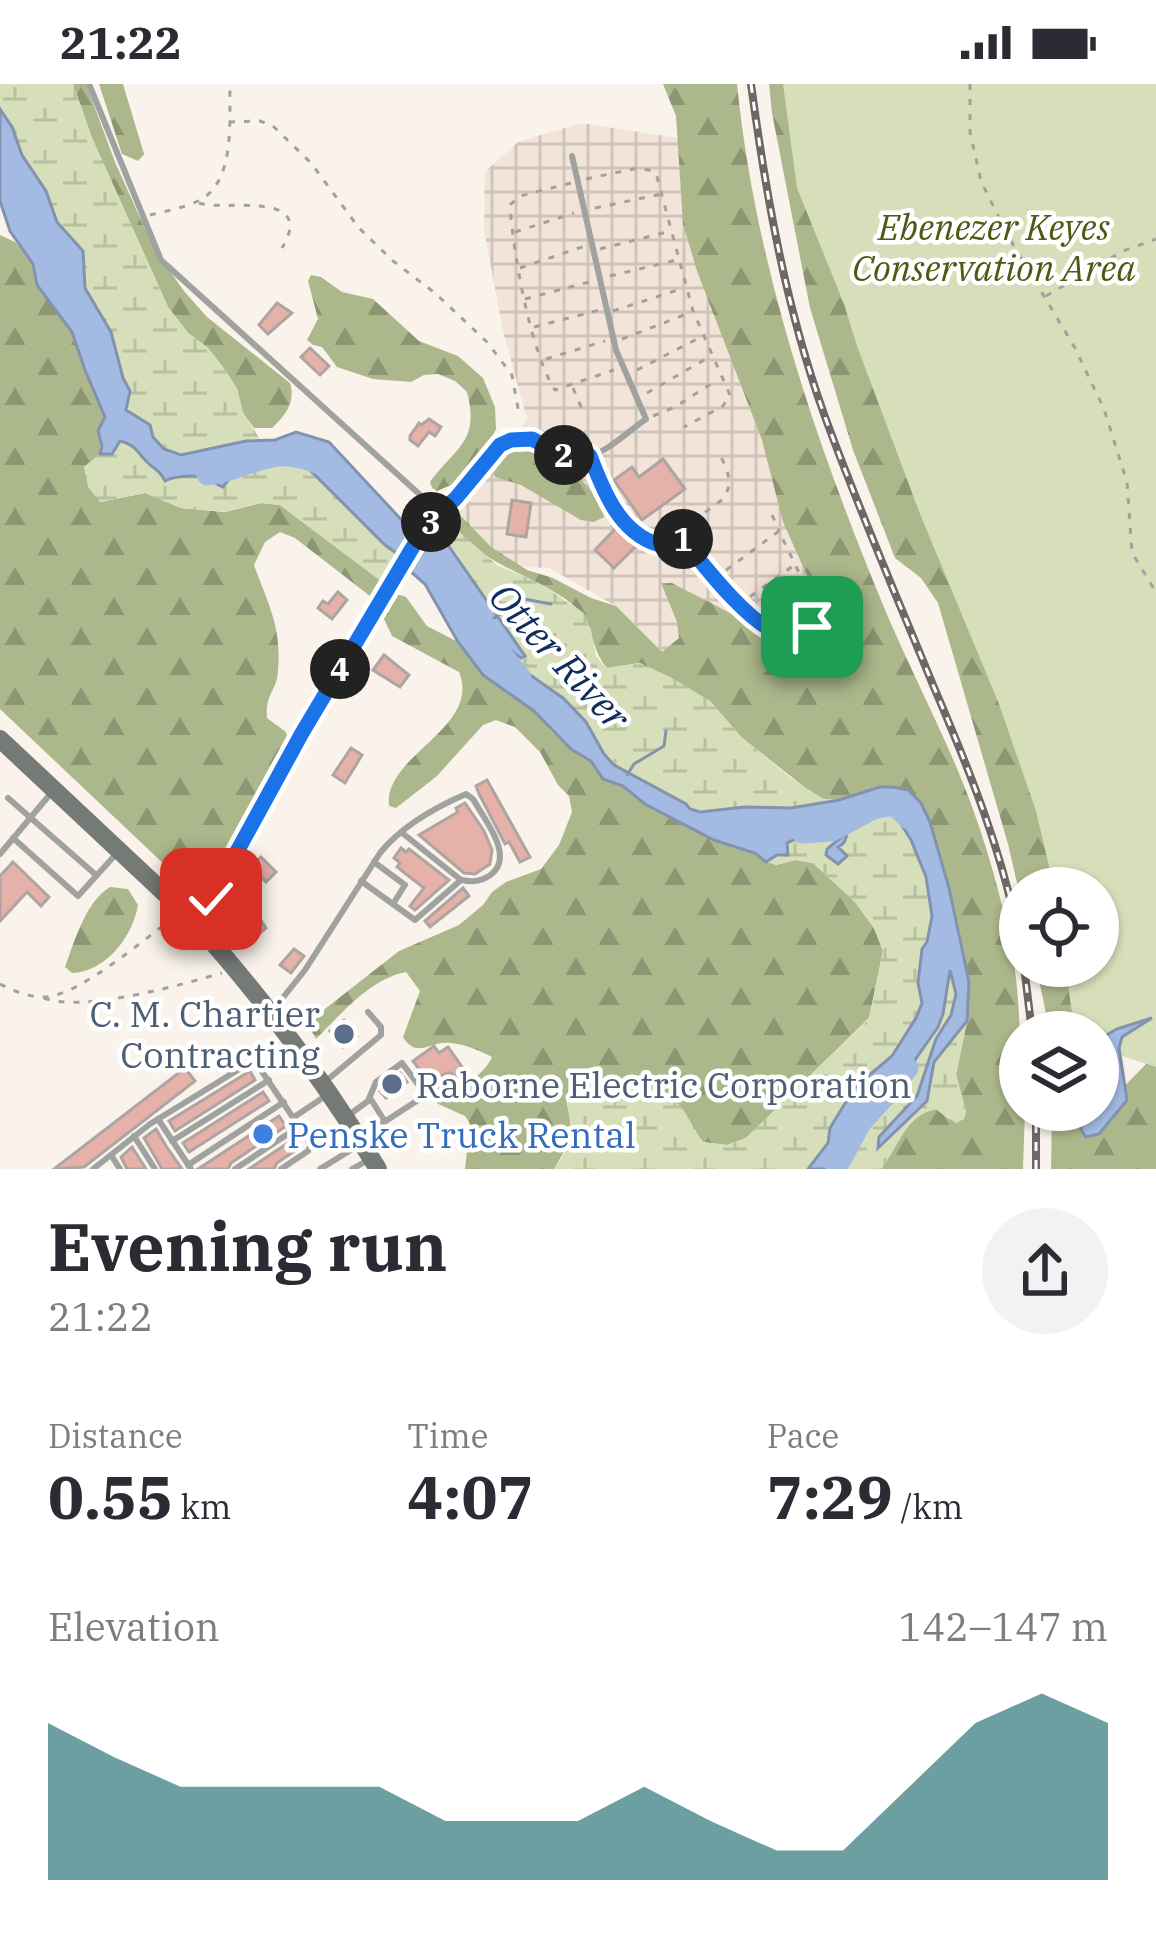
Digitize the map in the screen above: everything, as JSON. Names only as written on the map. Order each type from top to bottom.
[{"type":"main road","points":[[0,739],[187,915],[236,969],[326,1088],[370,1157]]},
{"type":"street","points":[[411,550],[426,526],[456,498]]},
{"type":"lane","points":[[89,84],[161,260],[440,512]]},
{"type":"lane","points":[[456,498],[490,454],[511,440],[532,439],[568,458],[590,456],[646,419],[613,340],[572,156]]},
{"type":"lane","points":[[187,915],[218,890],[302,733],[411,550]]},
{"type":"lane","points":[[0,854],[54,790]]},
{"type":"lane","points":[[271,1013],[298,980],[361,880],[401,832],[462,794],[470,795],[499,845],[501,861],[484,878],[461,880],[401,832]]},
{"type":"lane","points":[[8,798],[97,875]]},
{"type":"lane","points":[[13,838],[78,896],[119,851]]},
{"type":"lane","points":[[374,862],[404,885],[393,904]]},
{"type":"lane","points":[[361,880],[418,920],[461,880]]},
{"type":"lane","points":[[294,1117],[381,1035],[368,1012]]},
{"type":"lane","points":[[92,1169],[158,1118],[250,1061],[256,1062],[311,1144],[311,1149],[281,1169]]},
{"type":"lane","points":[[346,1117],[370,1098],[376,1082],[403,1064],[426,1095]]},
{"type":"lane","points":[[172,1141],[268,1080]]},
{"type":"lane","points":[[352,1169],[370,1157],[385,1122],[449,1080]]},
{"type":"lane","points":[[370,1098],[385,1122]]},
{"type":"lane","points":[[158,1118],[189,1167],[284,1102]]},
{"type":"lane","points":[[235,1169],[300,1126]]},
{"type":"lane","points":[[134,1136],[155,1169]]},
{"type":"lane","points":[[111,1155],[120,1169]]},
{"type":"lane","points":[[320,1169],[370,1157]]},
{"type":"path","points":[[143,217],[197,202],[224,175],[230,84]]},
{"type":"path","points":[[970,84],[970,132],[981,181],[1104,409],[1127,482],[1132,553],[1156,592]]},
{"type":"path","points":[[229,122],[244,119],[273,127],[311,163],[359,228],[487,342],[512,375],[519,414]]},
{"type":"path","points":[[685,427],[728,403],[730,395],[693,311],[653,171],[638,167],[577,181],[520,196],[509,205],[532,328],[556,390],[623,372],[703,336]]},
{"type":"path","points":[[197,202],[277,208],[289,225],[282,248]]},
{"type":"path","points":[[518,268],[671,231]]},
{"type":"path","points":[[1045,297],[1123,251],[1156,239]]},
{"type":"path","points":[[532,328],[686,287]]},
{"type":"path","points":[[542,360],[693,311]]},
{"type":"path","points":[[635,400],[711,356]]},
{"type":"path","points":[[646,419],[720,378]]},
{"type":"path","points":[[572,386],[584,414]]},
{"type":"path","points":[[590,456],[610,504],[634,531],[657,544],[723,500],[729,490],[728,471],[720,455]]},
{"type":"path","points":[[678,533],[729,598],[778,634],[804,632],[818,614],[772,515]]},
{"type":"path","points":[[714,578],[779,531]]},
{"type":"path","points":[[739,602],[795,565]]},
{"type":"path","points":[[763,623],[808,593]]},
{"type":"path","points":[[42,998],[71,990],[187,915]]},
{"type":"path","points":[[0,984],[57,1003],[93,1001],[236,969]]},
{"type":"shaded area","points":[[581,123],[678,138],[840,643],[838,659],[662,652],[616,606],[549,568],[508,566],[451,515],[527,419],[503,331],[484,229],[485,172],[518,142]]},
{"type":"green space","points":[[0,84],[73,84],[92,138],[168,307],[226,371],[260,439],[181,455],[164,449],[153,430],[126,410],[127,388],[111,332],[85,288],[83,251],[57,222],[46,191],[22,155],[0,109]]},
{"type":"green space","points":[[73,84],[86,84],[154,249],[184,291],[207,317],[290,383],[288,408],[272,428],[254,428],[226,371],[168,307],[92,138]]},
{"type":"green space","points":[[99,84],[123,84],[144,154],[138,161],[122,154]]},
{"type":"green space","points":[[663,84],[737,84],[758,217],[810,411],[881,600],[964,786],[998,889],[999,987],[1017,987],[1019,1011],[999,1011],[999,1131],[1024,1131],[1023,1169],[881,1169],[904,1133],[925,1112],[936,1109],[949,1119],[966,1112],[956,1075],[967,1021],[963,960],[930,822],[893,787],[837,799],[818,798],[741,737],[710,701],[640,663],[607,668],[579,610],[470,544],[446,510],[463,518],[491,547],[527,570],[616,606],[662,652],[679,638],[661,583],[672,583],[791,648],[830,650],[826,618],[783,522],[762,440],[683,224],[676,116]]},
{"type":"green space","points":[[769,84],[958,84],[1114,851],[1113,867],[1013,867],[938,603],[921,578],[895,558],[853,450],[810,308]]},
{"type":"green space","name":"Ebenezer Keyes Conservation Area","points":[[783,84],[1156,84],[1156,1067],[1119,1055],[1119,1011],[1072,1011],[1068,987],[1119,987],[1119,867],[1049,867],[1036,811],[999,704],[920,514],[797,188]]},
{"type":"green space","points":[[0,235],[15,242],[34,264],[72,332],[106,417],[98,432],[100,452],[84,467],[100,502],[145,493],[181,508],[225,512],[261,503],[280,505],[381,581],[370,596],[295,538],[280,532],[265,542],[254,565],[273,616],[279,655],[267,718],[286,732],[290,746],[221,878],[205,888],[187,886],[0,709]]},
{"type":"green space","points":[[311,275],[342,292],[373,299],[419,341],[458,356],[483,378],[495,407],[496,429],[482,456],[458,482],[437,491],[430,482],[468,433],[467,392],[438,374],[411,382],[373,379],[337,367],[322,347],[307,340],[318,319],[308,281]]},
{"type":"green space","points":[[120,440],[161,470],[162,478],[193,477],[217,486],[226,484],[246,462],[274,456],[294,459],[296,452],[400,557],[381,581],[280,505],[261,503],[225,512],[181,508],[145,493],[100,502],[88,487],[84,467],[100,454],[112,454]]},
{"type":"green space","points":[[512,452],[543,455],[566,467],[587,485],[604,517],[594,522],[581,520],[521,485],[495,477],[493,473]]},
{"type":"green space","points":[[455,528],[497,565],[539,583],[584,613],[596,656],[606,668],[640,663],[672,678],[710,701],[741,737],[827,801],[791,808],[695,811],[614,765],[575,710],[480,636],[472,624],[476,618],[521,658],[525,654],[446,542],[435,539],[424,544],[433,535]]},
{"type":"green space","points":[[394,593],[406,597],[427,626],[458,642],[483,675],[534,711],[609,782],[714,840],[776,865],[795,860],[813,863],[855,902],[874,928],[883,951],[869,1018],[746,1138],[727,1145],[703,1142],[664,1093],[605,1078],[566,1099],[570,1135],[554,1169],[465,1169],[470,1124],[465,1116],[436,1103],[475,1078],[492,1057],[456,1044],[419,1048],[408,1044],[403,1037],[420,991],[406,972],[368,990],[316,1039],[307,1023],[399,951],[459,925],[506,882],[541,869],[559,845],[572,812],[569,796],[540,752],[515,727],[496,720],[483,725],[437,776],[396,808],[389,806],[391,788],[401,771],[445,726],[462,692],[459,672],[392,636],[383,617],[384,604]]},
{"type":"green space","points":[[866,806],[891,808],[911,840],[930,894],[931,929],[922,949],[918,983],[922,1003],[892,1056],[855,1087],[830,1128],[829,1142],[808,1169],[554,1169],[570,1140],[567,1095],[573,1082],[591,1078],[621,1081],[663,1093],[680,1106],[703,1142],[727,1145],[746,1138],[869,1019],[883,951],[874,928],[855,902],[813,863],[766,862],[791,840],[826,832]]},
{"type":"green space","points":[[110,887],[128,889],[138,905],[130,929],[107,959],[72,973],[65,967],[82,923]]},
{"type":"green space","points":[[949,969],[956,994],[951,1015],[936,1040],[917,1096],[876,1145],[927,1101],[934,1062],[967,1021],[956,1074],[964,1119],[956,1123],[936,1109],[925,1112],[910,1125],[881,1169],[843,1169],[863,1114],[898,1084],[938,1027]]},
{"type":"green space","points":[[1040,987],[1102,987],[1100,1011],[1046,1011]]},
{"type":"green space","points":[[1156,1054],[1156,1169],[1051,1169],[1052,1131],[1119,1131],[1119,1091]]},
{"type":"water","points":[[0,109],[46,191],[57,222],[83,251],[85,288],[111,332],[130,391],[126,410],[150,425],[164,449],[181,455],[275,440],[296,432],[329,442],[423,543],[446,542],[525,656],[515,654],[476,619],[472,624],[489,646],[563,698],[586,722],[614,765],[690,809],[791,808],[880,787],[908,790],[921,803],[949,888],[969,982],[967,1021],[934,1062],[927,1101],[878,1148],[879,1137],[917,1096],[936,1039],[951,1015],[956,994],[950,970],[938,1027],[898,1084],[864,1114],[843,1169],[808,1169],[828,1143],[830,1128],[855,1087],[892,1056],[922,1003],[918,983],[932,916],[926,877],[892,809],[866,806],[845,821],[846,839],[838,847],[847,856],[838,864],[826,855],[843,836],[838,826],[787,843],[788,855],[766,862],[755,853],[714,840],[603,779],[591,761],[571,749],[534,711],[483,675],[425,584],[411,572],[409,562],[385,545],[299,454],[295,453],[297,459],[255,459],[223,487],[198,476],[165,481],[136,449],[120,441],[112,454],[100,454],[98,431],[105,417],[72,332],[37,285],[33,264],[10,231],[0,201]]},
{"type":"water","points":[[1152,1018],[1122,1037],[1119,1048],[1119,1028]]},
{"type":"water","points":[[1119,1048],[1127,1100],[1119,1110]]},
{"type":"building","points":[[277,303],[292,313],[268,334],[259,325]]},
{"type":"building","points":[[310,348],[329,366],[320,375],[301,357]]},
{"type":"building","points":[[429,419],[441,427],[435,436],[429,432],[418,446],[410,436],[419,423]]},
{"type":"building","points":[[663,459],[685,489],[642,520],[614,480],[632,467],[639,477]]},
{"type":"building","points":[[512,500],[531,503],[526,537],[507,534]]},
{"type":"building","points":[[618,526],[637,545],[614,568],[595,550]]},
{"type":"building","points":[[338,592],[347,600],[332,619],[318,608]]},
{"type":"building","points":[[384,655],[409,675],[400,687],[373,670]]},
{"type":"building","points":[[351,748],[362,755],[345,783],[333,775]]},
{"type":"building","points":[[487,780],[530,857],[520,862],[479,794],[476,786]]},
{"type":"building","points":[[465,803],[492,850],[490,864],[475,874],[464,873],[419,835]]},
{"type":"building","points":[[401,848],[409,849],[449,880],[415,910],[410,906],[424,888],[397,867],[400,863],[394,858]]},
{"type":"building","points":[[261,857],[276,872],[266,882],[251,866]]},
{"type":"building","points":[[13,862],[49,897],[41,906],[27,892],[0,921],[0,876]]},
{"type":"building","points":[[463,888],[469,896],[430,927],[425,921]]},
{"type":"building","points":[[250,904],[266,928],[255,937],[241,912]]},
{"type":"building","points":[[294,949],[304,956],[291,973],[280,965]]},
{"type":"building","name":"C. M. Chartier Contracting","points":[[344,1020],[357,1036],[343,1047],[330,1031]]},
{"type":"building","points":[[434,1046],[439,1053],[448,1047],[465,1071],[456,1077],[446,1073],[430,1084],[413,1061]]},
{"type":"building","points":[[185,1068],[195,1081],[84,1167],[54,1169]]},
{"type":"building","points":[[250,1071],[255,1080],[175,1131],[169,1121]]},
{"type":"building","name":"Raborne Electric Corporation","points":[[400,1073],[407,1082],[386,1098],[382,1087]]},
{"type":"building","points":[[263,1092],[269,1101],[189,1152],[183,1143]]},
{"type":"building","points":[[279,1116],[286,1126],[228,1169],[198,1169]]},
{"type":"building","points":[[156,1129],[182,1169],[162,1169],[144,1138]]},
{"type":"building","points":[[294,1139],[299,1148],[274,1169],[249,1169]]},
{"type":"building","points":[[132,1147],[146,1169],[127,1169],[121,1157]]},
{"type":"waterway","name":"Otter River","points":[[207,475],[277,456],[327,467]]},
{"type":"waterway","name":"Otter River","points":[[458,599],[521,678]]},
{"type":"waterway","points":[[494,618],[524,599],[551,604]]},
{"type":"waterway","points":[[627,775],[634,764],[664,746],[666,731]]},
{"type":"waterway","name":"Otter River","points":[[802,833],[832,831],[873,809],[894,805],[909,819]]},
{"type":"waterway","name":"Otter River","points":[[836,1169],[861,1123],[908,1068]]},
{"type":"railway","points":[[751,84],[779,251],[811,374],[850,482],[960,748],[1001,867]]},
{"type":"railway","points":[[1027,987],[1029,1011]]},
{"type":"railway","points":[[1036,1131],[1036,1169]]},
{"type":"place","name":"C. M. Chartier Contracting","points":[[344,1034]]},
{"type":"place","name":"Raborne Electric Corporation","points":[[392,1084]]},
{"type":"place","name":"Penske Truck Rental","points":[[263,1134]]},
{"type":"route","points":[[211,899],[302,733],[426,526],[456,498],[490,454],[511,440],[532,439],[568,458],[590,456],[610,504],[634,531],[657,544],[678,533],[729,598],[778,634],[795,635],[812,627]]}]
